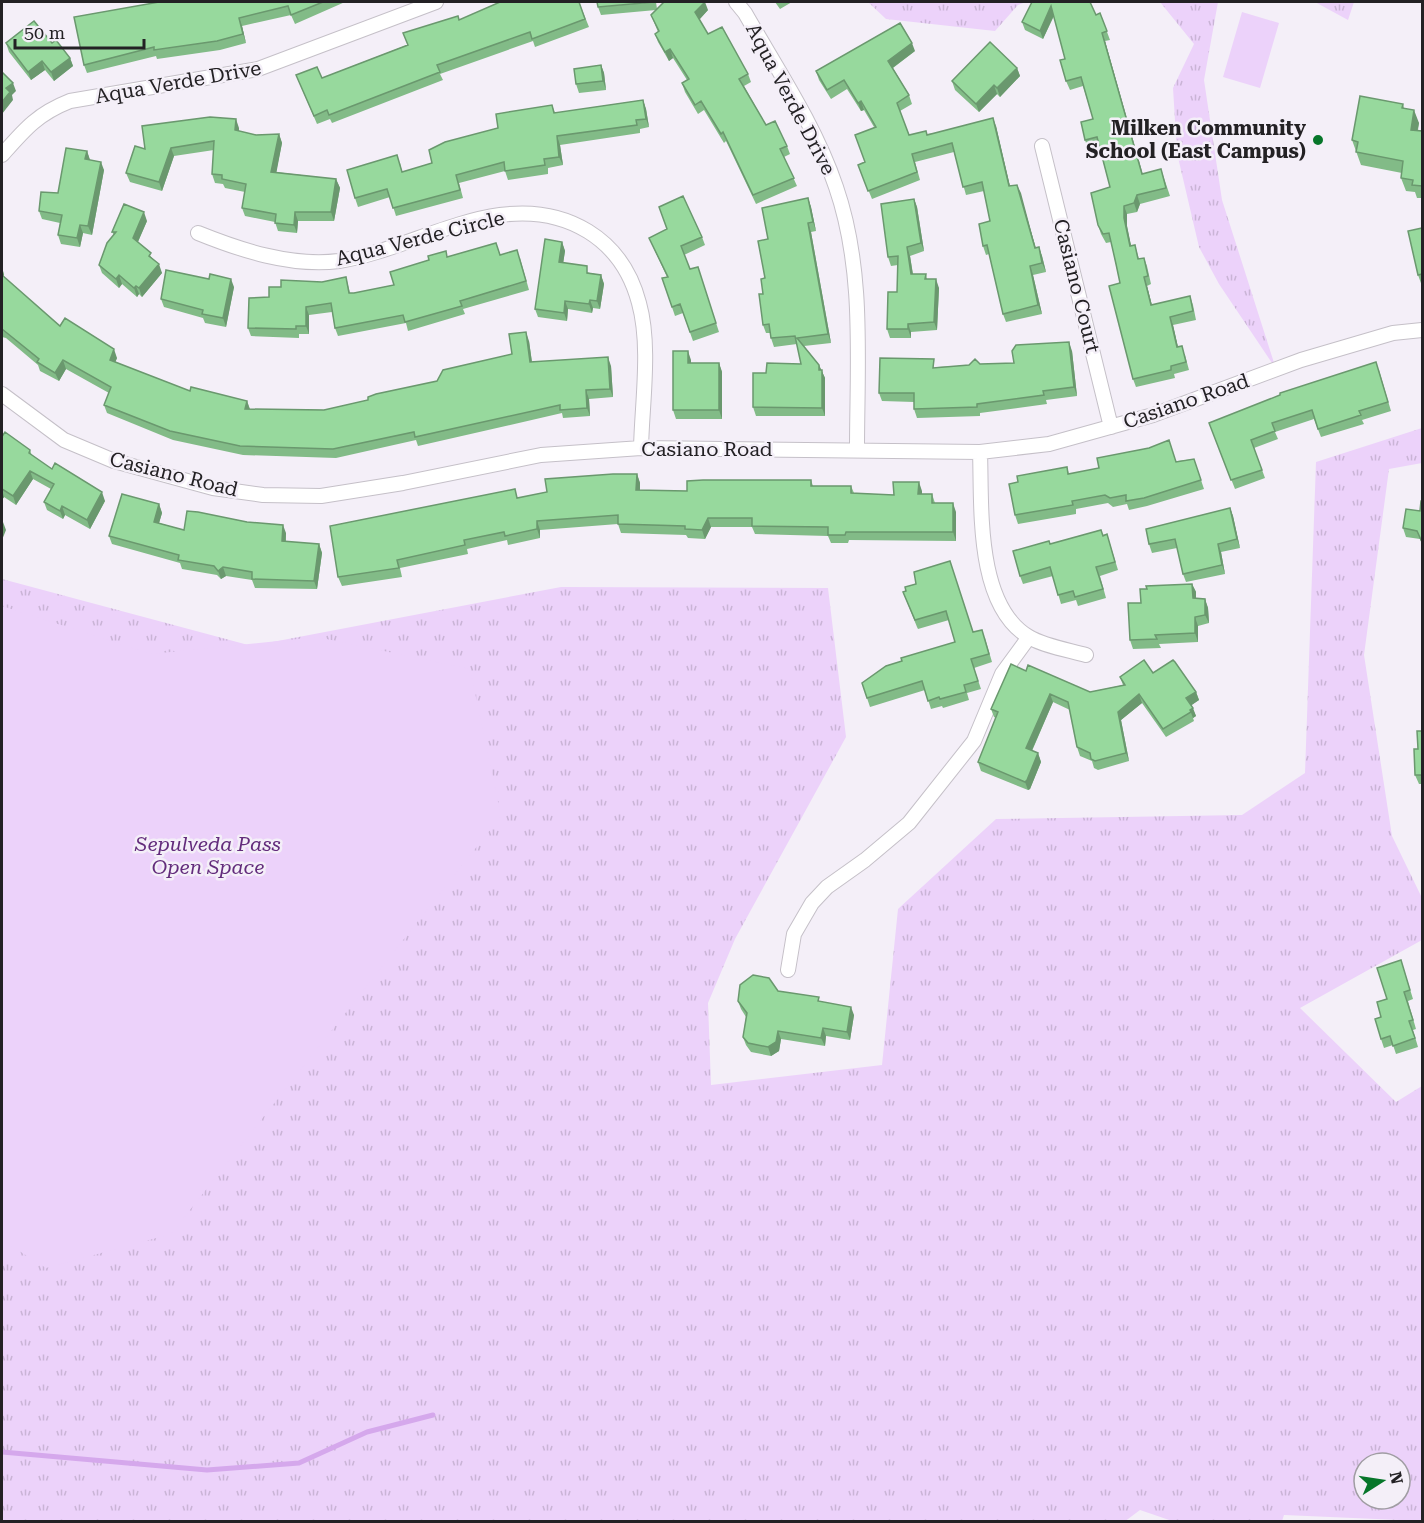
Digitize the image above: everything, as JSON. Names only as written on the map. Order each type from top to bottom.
[{"type":"street","name":"Aqua Verde Drive","points":[[2,155],[23,131],[47,110],[70,101],[258,69],[436,2]]},
{"type":"street","name":"Aqua Verde Drive","points":[[736,2],[746,13],[818,142],[837,188],[858,293],[857,450]]},
{"type":"street","name":"Casiano Court","points":[[1042,146],[1111,427]]},
{"type":"street","name":"Aqua Verde Circle","points":[[198,232],[242,251],[288,259],[338,261],[500,215],[545,215],[579,224],[607,244],[626,270],[639,303],[644,339],[641,448]]},
{"type":"street","name":"Casiano Road","points":[[2,394],[64,440],[114,461],[213,488],[263,495],[321,496],[403,483],[542,455],[641,448],[980,452],[1049,444],[1153,415],[1301,360],[1393,333],[1422,330]]},
{"type":"street","points":[[980,452],[984,546],[993,588],[1007,618],[1029,637],[1086,655]]},
{"type":"street","points":[[788,970],[794,934],[812,903],[827,888],[866,860],[909,823],[974,741],[1002,674],[1029,637]]},
{"type":"green space","points":[[868,2],[1026,2],[1018,5],[995,31],[886,19]]},
{"type":"green space","points":[[1160,2],[1218,2],[1204,80],[1222,200],[1276,369],[1219,284],[1199,247],[1177,153],[1173,88],[1194,44]]},
{"type":"green space","points":[[1315,2],[1354,2],[1348,20]]},
{"type":"green space","points":[[1242,12],[1279,23],[1260,88],[1223,77]]},
{"type":"green space","points":[[1422,428],[1422,463],[1389,469],[1364,655],[1392,836],[1422,898],[1422,940],[1300,1008],[1396,1102],[1422,1086],[1422,1521],[1284,1515],[1282,1521],[1175,1522],[1140,1510],[1124,1522],[2,1521],[2,579],[252,646],[561,587],[828,588],[846,737],[735,939],[708,1003],[711,1085],[882,1065],[898,909],[996,819],[1242,815],[1305,773],[1316,462]]},
{"type":"green space","name":"Sepulveda Pass Open Space","points":[[2,606],[151,654],[317,637],[470,669],[501,816],[171,1234],[46,1268],[2,1240]]},
{"type":"building","points":[[159,2],[323,2],[291,15],[288,6],[239,18],[243,34],[217,41],[154,50],[154,47],[84,65],[74,17]]},
{"type":"building","points":[[500,2],[579,2],[585,19],[532,39],[530,32],[437,65],[440,72],[329,115],[327,110],[314,116],[296,75],[317,67],[322,78],[408,45],[403,33],[458,16],[459,20]]},
{"type":"building","points":[[597,2],[654,2],[598,7]]},
{"type":"building","points":[[664,2],[705,2],[695,12],[708,34],[722,27],[748,74],[739,79],[766,125],[775,121],[787,146],[780,149],[794,178],[753,195],[723,132],[721,134],[701,101],[695,105],[682,83],[689,79],[670,49],[665,52],[655,34],[659,31],[651,15]]},
{"type":"building","points":[[1032,2],[1090,2],[1096,15],[1100,13],[1107,31],[1102,33],[1142,174],[1161,169],[1166,188],[1137,195],[1134,203],[1124,206],[1124,218],[1130,246],[1135,245],[1138,259],[1144,258],[1148,276],[1144,277],[1151,305],[1190,296],[1193,311],[1170,317],[1177,347],[1182,346],[1186,362],[1171,366],[1171,370],[1133,379],[1109,286],[1120,283],[1109,233],[1103,234],[1098,225],[1091,193],[1110,187],[1097,137],[1085,140],[1081,122],[1093,119],[1081,77],[1066,81],[1060,60],[1065,59],[1051,6],[1040,31],[1022,22]]},
{"type":"building","points":[[34,21],[52,43],[56,40],[70,58],[51,72],[42,61],[28,72],[6,43]]},
{"type":"building","points":[[900,23],[912,43],[888,61],[909,95],[897,103],[909,135],[926,131],[927,135],[993,118],[1009,186],[1017,185],[1035,248],[1039,247],[1042,263],[1030,266],[1038,305],[1003,314],[987,245],[983,246],[979,224],[990,221],[982,182],[963,187],[952,143],[912,154],[917,172],[868,191],[858,165],[865,162],[855,135],[876,127],[861,101],[858,103],[844,80],[827,90],[816,71]]},
{"type":"building","points":[[990,42],[1017,68],[997,88],[994,85],[976,104],[952,81]]},
{"type":"building","points":[[601,65],[603,81],[576,84],[574,69]]},
{"type":"building","points":[[2,72],[13,83],[6,88],[10,92],[2,102]]},
{"type":"building","points":[[1360,96],[1403,104],[1402,108],[1414,110],[1411,130],[1422,131],[1422,186],[1412,185],[1413,180],[1401,178],[1403,161],[1356,152],[1358,142],[1352,140]]},
{"type":"building","points":[[643,100],[646,119],[636,120],[637,125],[557,136],[559,157],[544,159],[545,165],[505,171],[504,162],[456,175],[460,190],[393,208],[387,189],[355,198],[347,170],[397,155],[402,172],[432,163],[429,150],[445,142],[498,128],[496,114],[552,105],[554,113]]},
{"type":"building","points":[[210,117],[236,119],[235,130],[256,135],[279,134],[271,172],[336,179],[331,212],[295,212],[294,225],[275,223],[276,214],[242,208],[246,184],[222,179],[222,175],[212,174],[214,141],[171,148],[159,182],[126,173],[135,146],[145,149],[142,126]]},
{"type":"building","points":[[66,148],[87,151],[85,159],[101,162],[88,226],[80,225],[77,238],[58,235],[62,215],[39,211],[41,192],[58,193]]},
{"type":"building","points":[[683,196],[702,237],[681,246],[690,269],[698,267],[716,323],[690,332],[680,304],[672,307],[662,278],[668,277],[649,238],[667,229],[659,207]]},
{"type":"building","points":[[808,198],[813,222],[808,223],[828,334],[797,338],[819,365],[819,370],[822,370],[822,408],[753,407],[753,373],[766,373],[767,363],[801,364],[795,336],[771,338],[769,324],[763,325],[759,294],[763,294],[761,279],[765,278],[758,241],[768,239],[762,208]]},
{"type":"building","points":[[914,199],[921,243],[907,247],[911,274],[926,274],[925,279],[936,279],[934,322],[908,324],[908,329],[887,329],[888,292],[897,292],[898,256],[888,257],[881,204]]},
{"type":"building","points":[[124,204],[144,212],[133,238],[151,253],[149,256],[159,264],[139,288],[136,286],[134,288],[119,275],[116,279],[99,265],[107,243],[116,232],[112,232]]},
{"type":"building","points":[[1422,228],[1422,274],[1418,275],[1408,231]]},
{"type":"building","points":[[545,239],[562,242],[559,262],[587,266],[587,273],[601,275],[597,301],[590,300],[589,304],[565,301],[564,313],[535,309]]},
{"type":"building","points":[[496,243],[500,255],[517,250],[526,281],[460,301],[462,306],[405,322],[403,315],[335,328],[331,303],[306,307],[306,326],[296,326],[296,329],[248,328],[249,298],[269,297],[269,287],[281,287],[281,280],[322,282],[346,277],[349,293],[354,293],[394,285],[390,272],[429,260],[428,256],[446,251],[447,257]]},
{"type":"building","points":[[166,270],[209,279],[210,274],[231,279],[223,318],[202,314],[203,310],[161,299]]},
{"type":"building","points":[[2,275],[60,326],[65,318],[114,349],[110,360],[190,391],[191,387],[247,401],[245,409],[324,410],[368,400],[368,397],[376,394],[437,381],[443,370],[512,354],[509,334],[526,332],[530,362],[608,357],[610,389],[586,390],[587,408],[560,410],[560,405],[415,437],[414,432],[333,449],[240,446],[170,431],[104,405],[111,387],[63,360],[55,373],[37,362],[39,359],[2,329]]},
{"type":"building","points":[[1069,342],[1074,387],[1043,391],[1044,395],[977,404],[977,407],[914,409],[914,393],[879,393],[880,358],[934,359],[933,368],[969,365],[975,359],[980,364],[1014,363],[1012,351],[1016,345]]},
{"type":"building","points":[[673,351],[688,351],[688,363],[719,363],[719,410],[673,410]]},
{"type":"building","points":[[1376,362],[1388,402],[1359,411],[1361,415],[1318,429],[1312,410],[1272,423],[1275,431],[1251,440],[1262,470],[1231,480],[1209,423],[1280,395],[1280,393]]},
{"type":"building","points":[[5,432],[52,469],[55,463],[102,492],[87,520],[62,506],[60,511],[44,502],[54,484],[30,471],[13,496],[2,489],[2,434]]},
{"type":"building","points":[[1169,440],[1176,462],[1194,459],[1201,480],[1144,498],[1126,501],[1126,495],[1110,498],[1105,495],[1072,501],[1073,505],[1015,515],[1009,484],[1018,482],[1017,476],[1067,467],[1068,474],[1099,468],[1097,458],[1149,448]]},
{"type":"building","points":[[637,474],[636,490],[687,491],[687,481],[703,480],[811,480],[811,486],[851,486],[851,493],[894,495],[893,482],[919,482],[918,494],[932,494],[932,503],[953,503],[953,532],[846,532],[845,535],[828,535],[828,527],[752,526],[752,518],[708,518],[702,530],[685,529],[685,526],[618,524],[618,515],[537,521],[537,529],[505,536],[504,532],[464,540],[465,545],[397,560],[399,568],[338,577],[330,526],[515,489],[517,498],[547,492],[545,479]]},
{"type":"building","points":[[122,494],[159,504],[154,522],[184,530],[187,511],[247,522],[283,525],[282,541],[319,544],[314,581],[252,579],[252,572],[223,567],[218,571],[214,566],[178,560],[179,555],[109,536]]},
{"type":"building","points":[[1421,501],[1422,542],[1417,531],[1403,528],[1406,509],[1420,511]]},
{"type":"building","points":[[1230,508],[1237,539],[1218,544],[1222,565],[1183,574],[1175,539],[1149,544],[1146,529]]},
{"type":"building","points":[[1101,530],[1103,536],[1107,534],[1115,562],[1096,567],[1103,589],[1075,597],[1073,591],[1058,595],[1050,567],[1020,576],[1013,551]]},
{"type":"building","points":[[950,561],[973,632],[982,630],[989,654],[971,659],[978,681],[964,685],[966,692],[928,701],[922,681],[867,698],[862,683],[886,666],[902,661],[901,658],[955,642],[946,611],[915,620],[903,592],[906,591],[905,587],[916,584],[914,572]]},
{"type":"building","points":[[1192,584],[1193,598],[1205,599],[1205,615],[1195,617],[1195,633],[1155,635],[1157,639],[1130,640],[1128,603],[1141,603],[1140,589],[1147,589],[1146,586]]},
{"type":"building","points":[[1144,660],[1153,673],[1173,660],[1175,662],[1196,692],[1186,698],[1193,708],[1191,712],[1163,729],[1139,694],[1118,712],[1126,753],[1095,761],[1091,759],[1090,753],[1077,747],[1068,702],[1050,694],[1026,748],[1038,753],[1025,782],[978,762],[998,712],[991,709],[1011,664],[1026,671],[1028,665],[1090,692],[1125,685],[1120,677]]},
{"type":"building","points":[[1417,731],[1422,731],[1422,775],[1415,775],[1414,749],[1418,749]]},
{"type":"building","points":[[1401,960],[1410,990],[1404,992],[1413,1020],[1409,1021],[1415,1038],[1393,1046],[1390,1036],[1381,1039],[1375,1019],[1381,1017],[1377,1002],[1387,999],[1377,968]]},
{"type":"building","points":[[753,975],[769,978],[778,991],[819,997],[818,1001],[851,1007],[847,1032],[823,1028],[821,1038],[778,1031],[776,1042],[768,1047],[748,1043],[743,1037],[747,1013],[738,1001],[740,985]]},
{"type":"waterway","points":[[2,1452],[207,1470],[299,1463],[367,1432],[433,1415]]},
{"type":"place","name":"Milken Community School (East Campus)","points":[[1318,140]]}]
